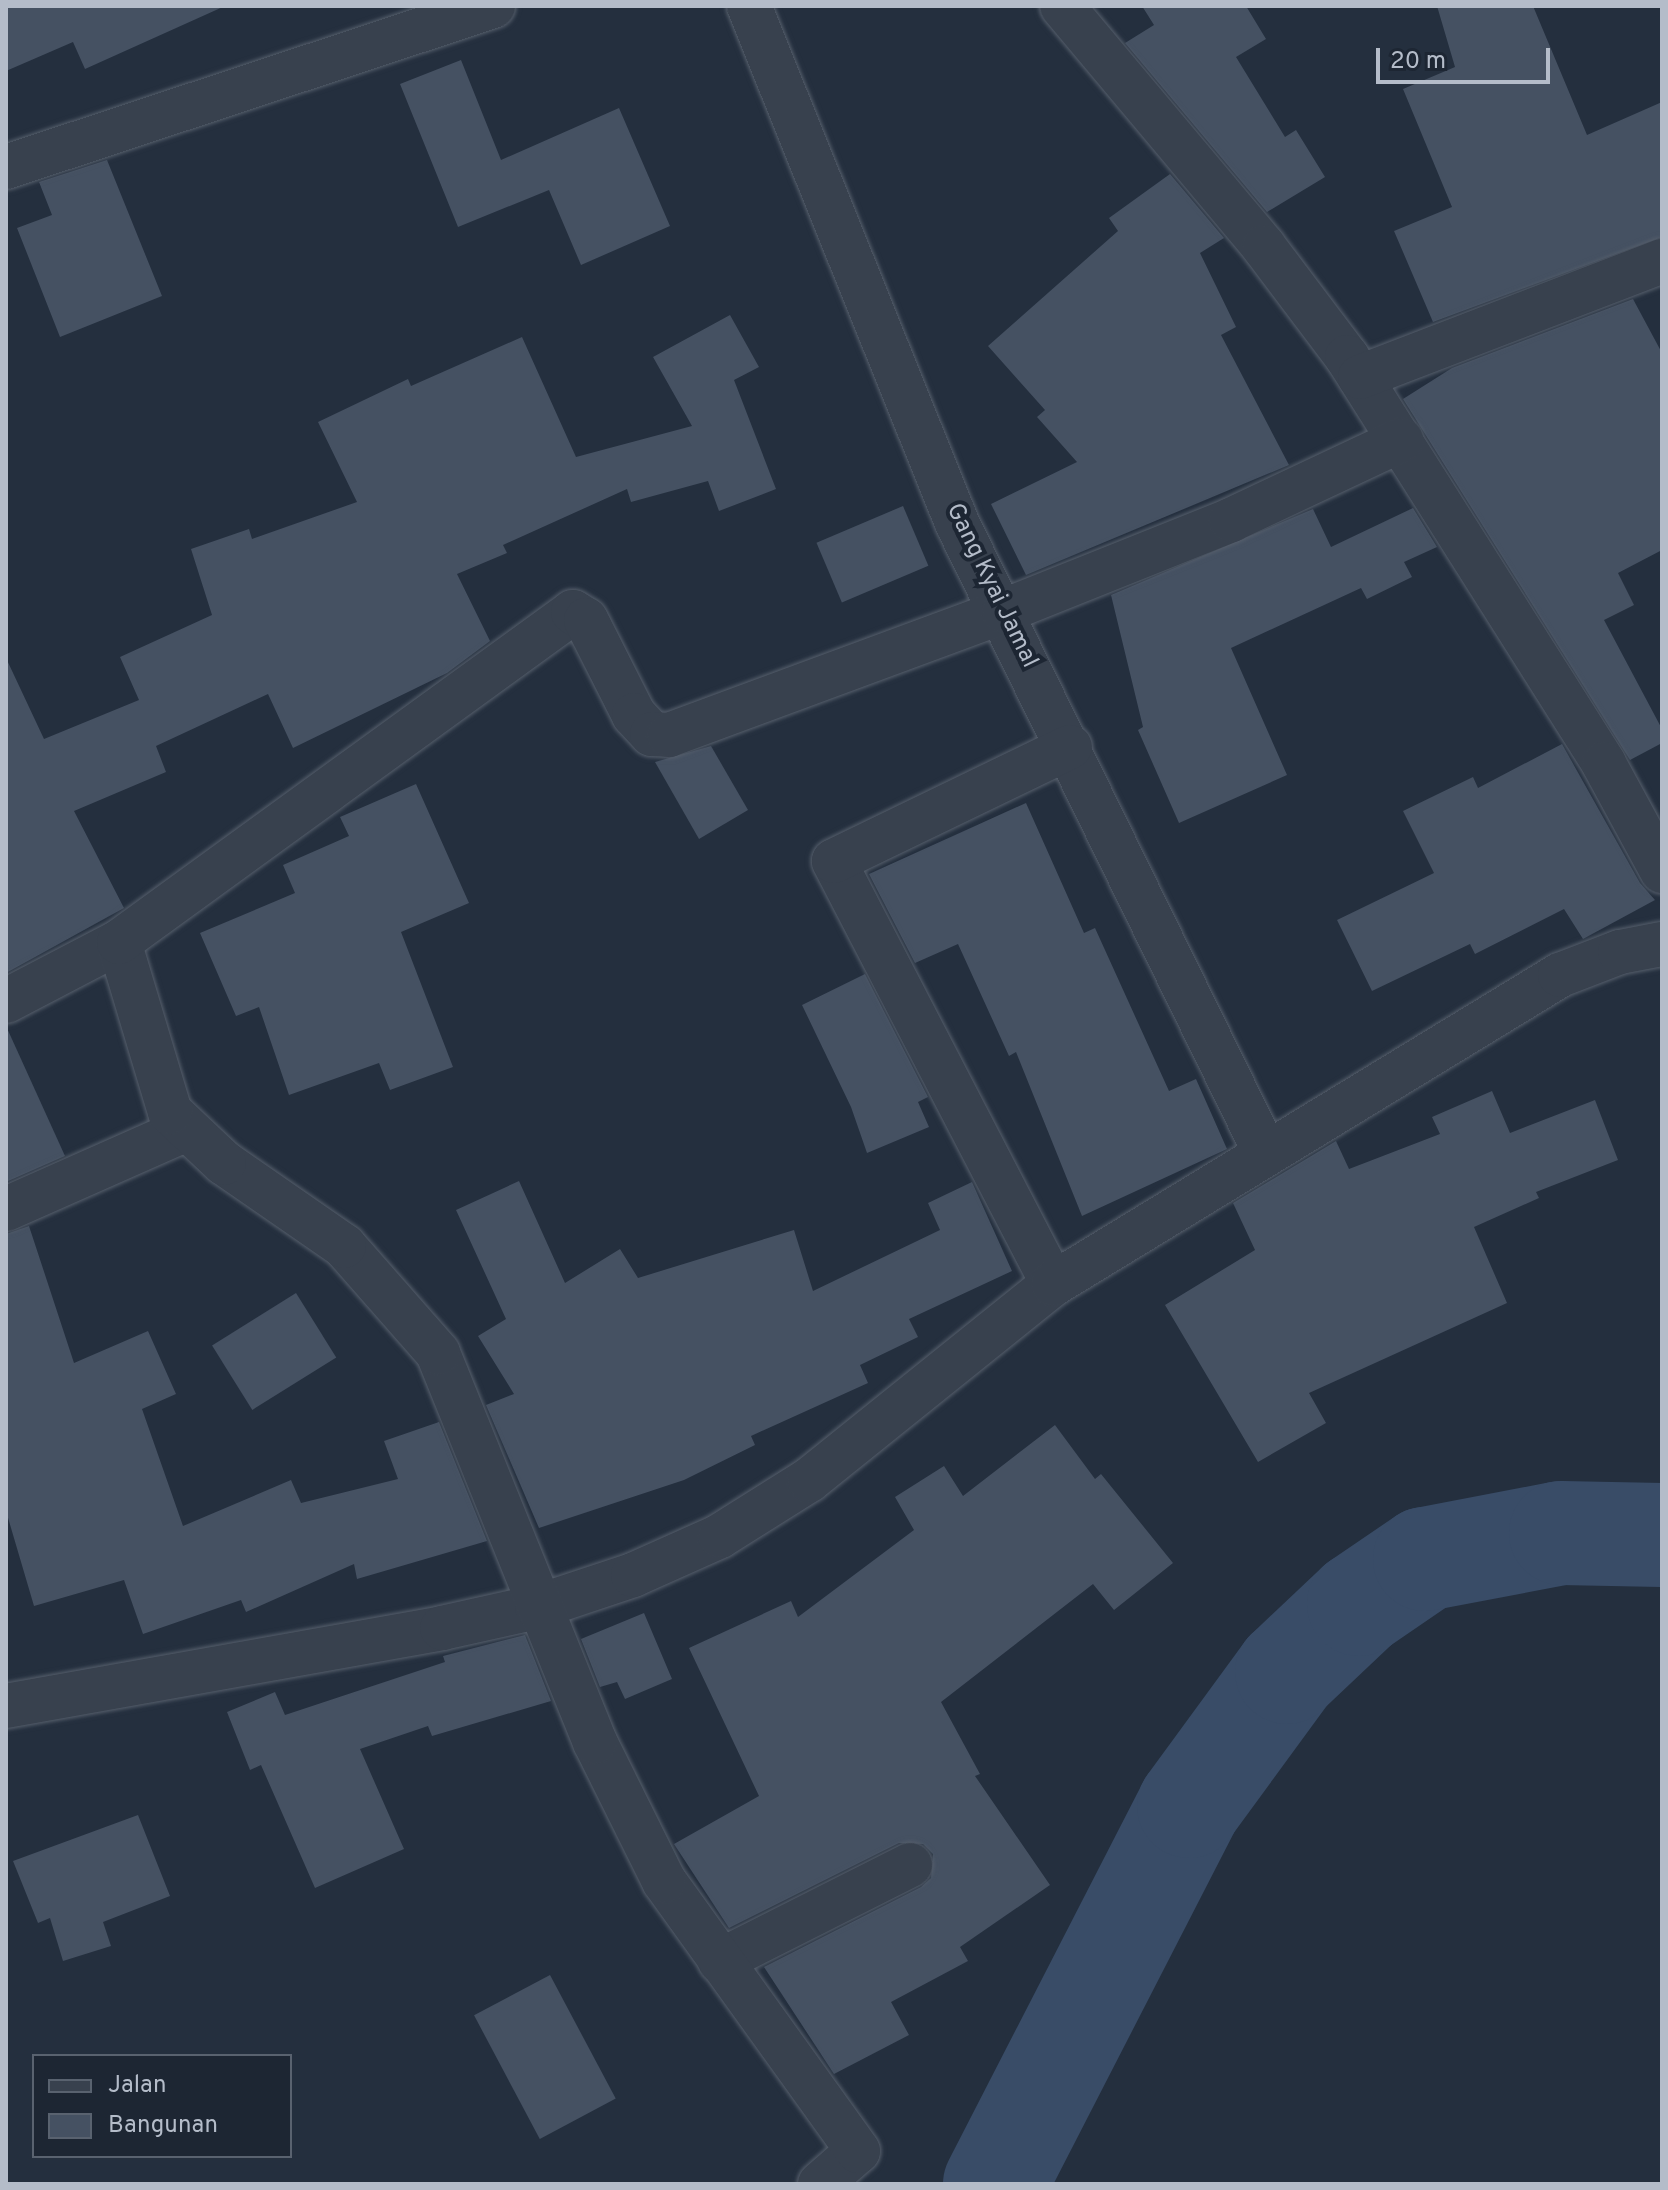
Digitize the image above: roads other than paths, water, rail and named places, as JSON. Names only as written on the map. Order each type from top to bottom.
[{"type":"street","points":[[6,167],[493,6]]},
{"type":"street","name":"Gang Kyai Jamal","points":[[749,6],[957,523],[1004,611],[1265,1152]]},
{"type":"street","points":[[1062,6],[1264,247],[1360,377],[1604,764],[1662,871]]},
{"type":"street","points":[[1360,377],[1662,261]]},
{"type":"street","points":[[6,1001],[119,942],[573,612],[586,620],[634,715],[652,734],[669,735],[1004,611],[1231,520],[1401,440]]},
{"type":"street","points":[[1053,1284],[834,861],[1070,747]]},
{"type":"street","points":[[119,942],[160,1088],[184,1130],[344,1246],[438,1353],[497,1492],[537,1607],[595,1742],[664,1881],[858,2151],[820,2184]]},
{"type":"street","points":[[6,1706],[442,1628],[537,1607],[633,1575],[720,1536],[809,1480],[1053,1284],[1560,975],[1620,952],[1662,944]]},
{"type":"street","points":[[6,1209],[184,1130]]},
{"type":"street","points":[[720,1961],[910,1865]]},
{"type":"waterway","points":[[995,2184],[1189,1806],[1287,1672],[1359,1604],[1425,1559],[1561,1533],[1662,1535]]}]
